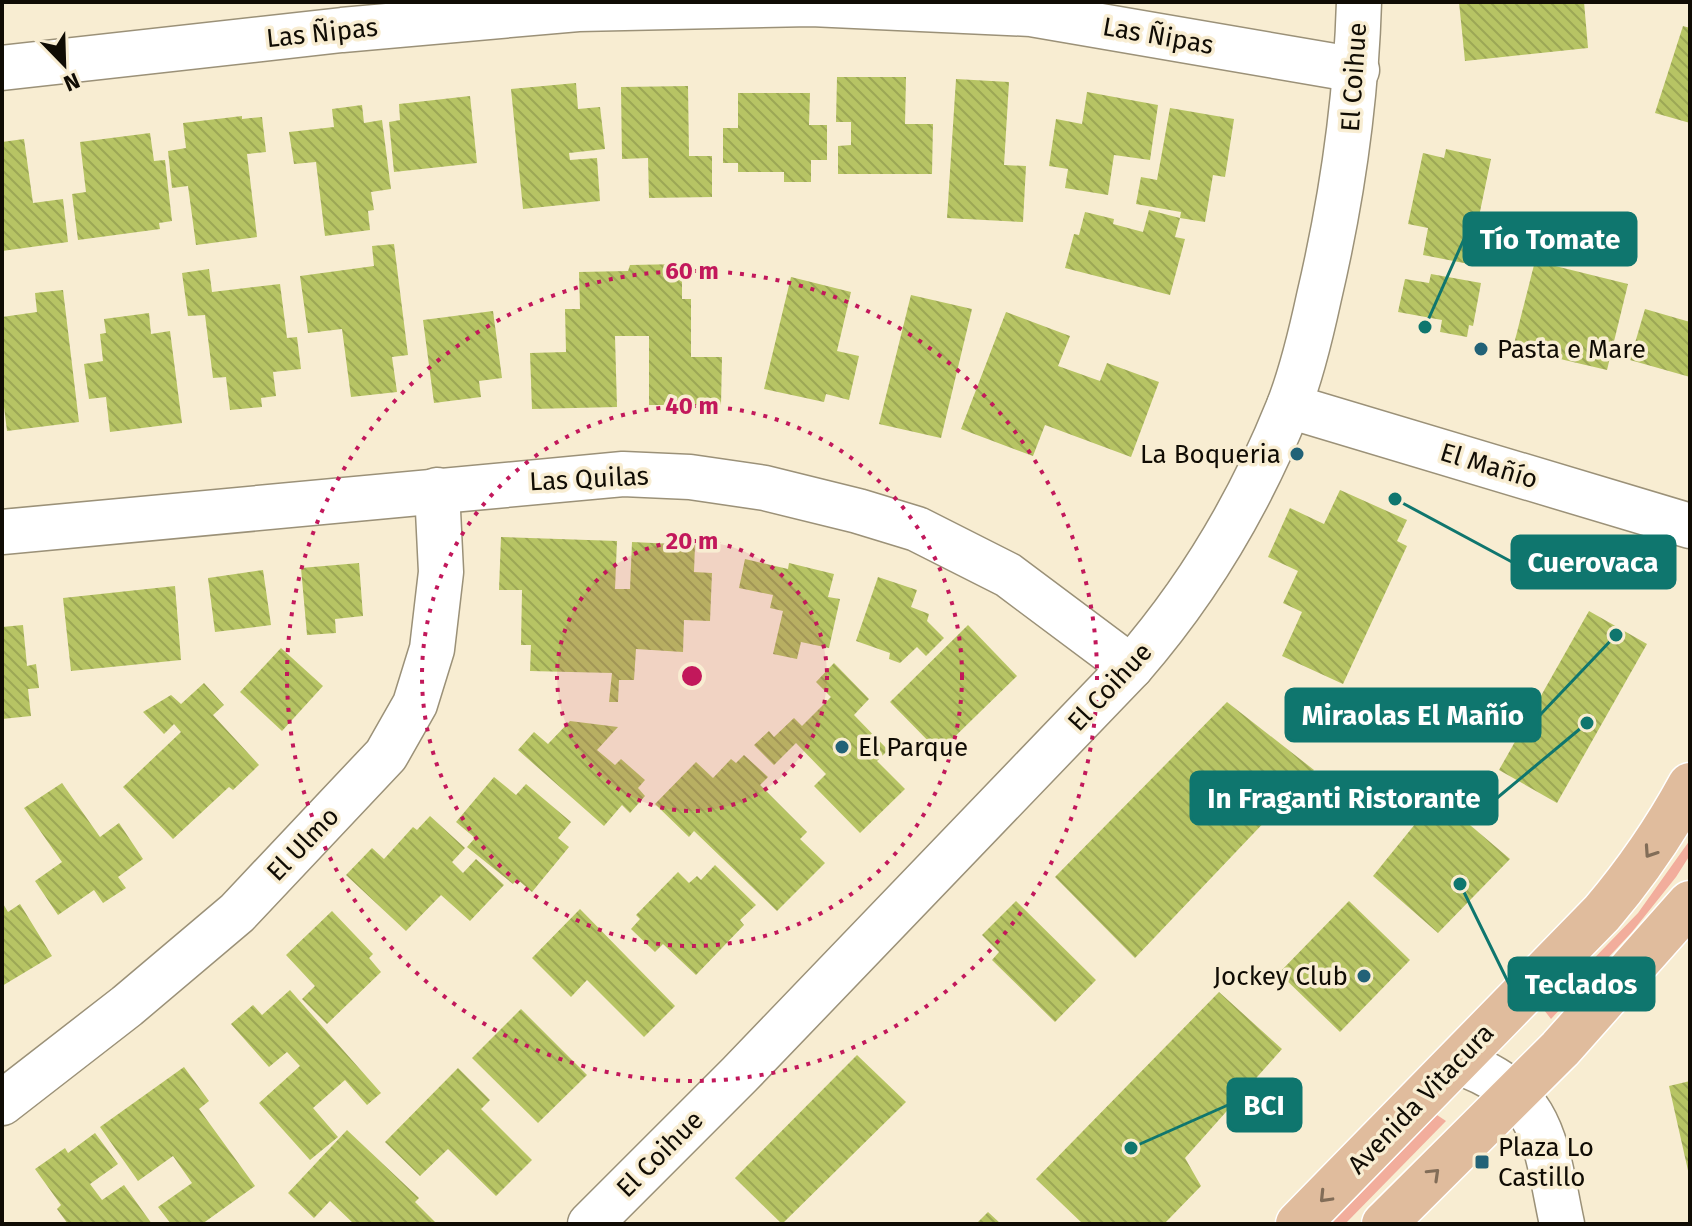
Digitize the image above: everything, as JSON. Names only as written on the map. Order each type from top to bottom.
[{"type":"main road","name":"Avenida Vitacura","points":[[1298,1224],[1629,882],[1690,785]]},
{"type":"main road","points":[[1384,1224],[1516,1095],[1665,935],[1690,903]]},
{"type":"street","name":"El Coihue","points":[[590,1224],[739,1075],[1131,667],[1169,624],[1202,577],[1233,525],[1289,406],[1314,319],[1334,235],[1348,152],[1357,70],[1359,2]]},
{"type":"street","name":"Las Ñipas","points":[[2,68],[342,30],[578,9],[811,4],[1031,14],[1357,70]]},
{"type":"street","name":"El Mañío","points":[[1289,406],[1690,526]]},
{"type":"street","name":"Las Quilas","points":[[2,532],[623,474],[690,477],[765,488],[917,529],[1008,575],[1131,667]]},
{"type":"street","name":"El Ulmo","points":[[2,1103],[116,1015],[237,913],[386,755],[415,704],[432,649],[441,572],[437,490]]},
{"type":"street","points":[[1457,1062],[1487,1074],[1516,1095],[1533,1114],[1543,1136],[1562,1224]]},
{"type":"shaded area","points":[[1690,840],[1690,855],[1676,877],[1632,932],[1551,1019],[1544,1010],[1638,913]]},
{"type":"shaded area","points":[[1437,1115],[1446,1121],[1345,1224],[1331,1224]]},
{"type":"building","points":[[1459,2],[1584,2],[1588,48],[1465,61]]},
{"type":"building","points":[[1683,26],[1690,28],[1690,123],[1655,113]]},
{"type":"building","points":[[837,77],[906,77],[905,124],[933,124],[932,174],[838,174],[838,146],[851,145],[851,122],[836,122]]},
{"type":"building","points":[[956,79],[1009,82],[1004,165],[1026,166],[1023,222],[947,218]]},
{"type":"building","points":[[576,83],[578,109],[600,107],[605,149],[569,153],[570,160],[597,158],[600,201],[523,209],[511,89]]},
{"type":"building","points":[[688,86],[689,156],[712,156],[712,197],[649,198],[648,158],[622,159],[621,87]]},
{"type":"building","points":[[1087,92],[1158,105],[1150,160],[1114,155],[1108,195],[1065,188],[1068,169],[1049,166],[1056,119],[1082,124]]},
{"type":"building","points":[[738,93],[810,93],[809,125],[827,125],[827,160],[811,160],[811,182],[784,182],[784,172],[738,172],[738,163],[723,163],[723,128],[738,128]]},
{"type":"building","points":[[470,96],[477,163],[394,172],[389,122],[400,120],[399,104]]},
{"type":"building","points":[[362,105],[364,123],[382,120],[391,189],[371,192],[374,210],[368,211],[370,230],[325,236],[316,162],[294,164],[289,132],[334,127],[332,109]]},
{"type":"building","points":[[1170,108],[1234,119],[1225,177],[1213,175],[1205,222],[1180,218],[1181,212],[1136,204],[1141,177],[1157,180]]},
{"type":"building","points":[[242,116],[242,119],[262,117],[266,152],[247,154],[257,237],[196,245],[188,186],[172,188],[168,151],[186,148],[183,123]]},
{"type":"building","points":[[150,133],[154,161],[165,160],[172,221],[159,223],[160,229],[78,240],[72,194],[86,192],[80,142]]},
{"type":"building","points":[[24,139],[33,203],[63,199],[68,242],[2,251],[2,142]]},
{"type":"building","points":[[1446,149],[1491,159],[1469,264],[1423,255],[1428,228],[1408,224],[1423,153],[1444,158]]},
{"type":"building","points":[[1149,210],[1180,218],[1175,237],[1185,239],[1170,295],[1065,268],[1074,234],[1079,235],[1085,212],[1114,219],[1113,224],[1143,232]]},
{"type":"building","points":[[394,244],[408,355],[392,357],[397,392],[351,397],[342,329],[308,333],[300,276],[374,266],[372,246]]},
{"type":"building","points":[[1535,261],[1628,284],[1607,370],[1513,348]]},
{"type":"building","points":[[682,264],[682,299],[691,299],[691,357],[722,357],[721,405],[649,405],[649,336],[615,336],[617,407],[532,409],[530,353],[566,352],[565,309],[580,309],[579,272],[628,271],[630,265]]},
{"type":"building","points":[[209,269],[212,292],[280,284],[287,338],[297,337],[301,369],[273,372],[276,396],[261,398],[262,407],[230,410],[226,377],[213,378],[205,315],[188,316],[182,273]]},
{"type":"building","points":[[1431,274],[1481,283],[1473,326],[1469,325],[1467,337],[1440,332],[1442,320],[1398,312],[1405,279],[1429,283]]},
{"type":"building","points":[[791,277],[851,292],[837,351],[859,356],[849,400],[826,394],[824,402],[764,389]]},
{"type":"building","points":[[63,290],[79,422],[7,431],[2,391],[2,317],[37,312],[35,293]]},
{"type":"building","points":[[911,295],[972,309],[941,438],[879,424]]},
{"type":"building","points":[[1645,309],[1690,322],[1690,377],[1630,360]]},
{"type":"building","points":[[493,311],[502,378],[479,381],[481,397],[434,403],[423,320]]},
{"type":"building","points":[[1006,312],[1070,336],[1058,366],[1100,381],[1107,363],[1159,382],[1131,457],[1045,425],[1033,456],[961,429]]},
{"type":"building","points":[[149,313],[151,334],[170,331],[182,423],[110,432],[106,397],[89,399],[84,364],[103,361],[100,334],[106,333],[104,319]]},
{"type":"building","points":[[1340,490],[1407,520],[1397,541],[1407,546],[1343,684],[1282,656],[1302,612],[1283,603],[1298,571],[1268,557],[1290,508],[1324,524]]},
{"type":"building","points":[[501,537],[617,541],[615,589],[630,589],[632,542],[695,545],[694,572],[712,573],[710,621],[684,620],[683,652],[636,649],[634,680],[619,680],[618,702],[609,702],[612,673],[530,671],[531,645],[521,645],[522,590],[499,590]]},
{"type":"building","points":[[745,559],[788,569],[789,563],[834,574],[828,597],[840,599],[829,648],[801,642],[797,659],[773,654],[783,611],[770,608],[773,595],[739,588]]},
{"type":"building","points":[[359,563],[363,616],[335,619],[336,633],[307,635],[301,568]]},
{"type":"building","points":[[263,570],[271,625],[215,632],[208,578]]},
{"type":"building","points":[[878,577],[917,590],[911,607],[929,614],[927,621],[944,638],[926,656],[917,647],[900,663],[889,659],[890,653],[856,641]]},
{"type":"building","points":[[175,586],[181,660],[71,671],[63,598]]},
{"type":"building","points":[[1589,611],[1647,644],[1557,803],[1499,770]]},
{"type":"building","points":[[23,625],[27,666],[36,664],[39,688],[28,689],[31,716],[2,719],[2,627]]},
{"type":"building","points":[[968,625],[1017,676],[939,752],[890,702]]},
{"type":"building","points":[[281,648],[323,686],[282,731],[240,692]]},
{"type":"building","name":"El Parque","points":[[834,663],[869,699],[854,715],[888,750],[877,761],[905,789],[860,833],[814,786],[826,774],[796,743],[774,765],[754,745],[769,731],[774,737],[794,718],[802,726],[831,697],[816,682]]},
{"type":"building","points":[[204,683],[224,705],[213,715],[259,765],[233,790],[229,787],[173,839],[123,787],[181,732],[174,724],[164,734],[143,712],[171,695],[181,704]]},
{"type":"building","points":[[1227,702],[1314,770],[1135,958],[1055,877]]},
{"type":"building","points":[[570,721],[618,727],[597,750],[615,765],[621,759],[645,780],[638,788],[645,796],[630,813],[622,805],[604,826],[518,750],[534,732],[548,744]]},
{"type":"building","points":[[744,755],[768,777],[760,785],[807,832],[800,839],[825,863],[777,911],[694,831],[689,837],[655,804],[696,762],[713,778],[731,759],[736,763]]},
{"type":"building","points":[[494,777],[516,795],[526,784],[571,822],[558,838],[569,847],[532,892],[517,879],[513,884],[467,847],[475,838],[456,822]]},
{"type":"building","points":[[62,783],[100,837],[119,823],[143,859],[118,877],[126,888],[103,903],[94,890],[58,915],[35,881],[62,862],[24,808]]},
{"type":"building","points":[[1437,797],[1510,859],[1438,933],[1373,876]]},
{"type":"building","points":[[430,816],[465,848],[452,862],[463,873],[476,859],[504,885],[470,921],[441,895],[406,931],[346,875],[372,848],[384,859],[413,827],[417,830]]},
{"type":"building","points":[[715,865],[756,905],[740,920],[744,925],[696,975],[663,944],[655,952],[631,929],[640,919],[636,915],[678,872],[689,883],[697,876],[701,880]]},
{"type":"building","points":[[1016,901],[1096,980],[1055,1022],[992,960],[999,952],[982,935]]},
{"type":"building","points":[[1349,901],[1410,960],[1340,1032],[1279,973]]},
{"type":"building","points":[[2,902],[8,912],[20,904],[52,956],[2,986]]},
{"type":"building","points":[[580,909],[675,1006],[644,1037],[587,980],[571,997],[532,958]]},
{"type":"building","points":[[332,911],[373,954],[369,958],[381,972],[327,1024],[302,999],[315,986],[286,955]]},
{"type":"building","points":[[290,990],[381,1093],[367,1105],[345,1080],[313,1108],[338,1137],[310,1160],[259,1103],[300,1066],[287,1052],[269,1067],[231,1024],[253,1005],[262,1015]]},
{"type":"building","points":[[1219,992],[1282,1049],[1185,1158],[1201,1186],[1164,1224],[1083,1224],[1036,1179]]},
{"type":"building","points":[[521,1009],[587,1075],[538,1123],[472,1058]]},
{"type":"building","points":[[857,1055],[906,1102],[782,1224],[735,1178]]},
{"type":"building","points":[[184,1067],[209,1101],[199,1109],[255,1186],[202,1224],[171,1224],[158,1207],[192,1183],[173,1156],[138,1181],[100,1127]]},
{"type":"building","points":[[458,1068],[490,1100],[481,1109],[532,1160],[496,1196],[448,1149],[420,1176],[385,1142]]},
{"type":"building","points":[[1690,1081],[1690,1175],[1689,1175],[1669,1086]]},
{"type":"building","points":[[347,1130],[419,1198],[415,1202],[437,1224],[354,1224],[330,1201],[314,1218],[288,1193]]},
{"type":"building","points":[[95,1133],[118,1164],[90,1184],[102,1200],[124,1185],[152,1224],[68,1224],[57,1209],[61,1205],[35,1169],[65,1148],[68,1153]]},
{"type":"building","points":[[988,1212],[1001,1224],[976,1224]]},
{"type":"place","name":"Tío Tomate","points":[[1425,327]]},
{"type":"place","name":"Pasta e Mare","points":[[1481,349]]},
{"type":"place","name":"La Boqueria","points":[[1297,454]]},
{"type":"place","name":"Cuerovaca","points":[[1395,499]]},
{"type":"place","name":"Miraolas El Mañío","points":[[1616,635]]},
{"type":"place","name":"In Fraganti Ristorante","points":[[1587,723]]},
{"type":"place","name":"El Parque","points":[[842,747]]},
{"type":"place","name":"Teclados","points":[[1460,884]]},
{"type":"place","name":"Jockey Club","points":[[1364,976]]},
{"type":"place","name":"BCI","points":[[1131,1148]]},
{"type":"place","name":"Plaza Lo Castillo","points":[[1482,1162]]}]
